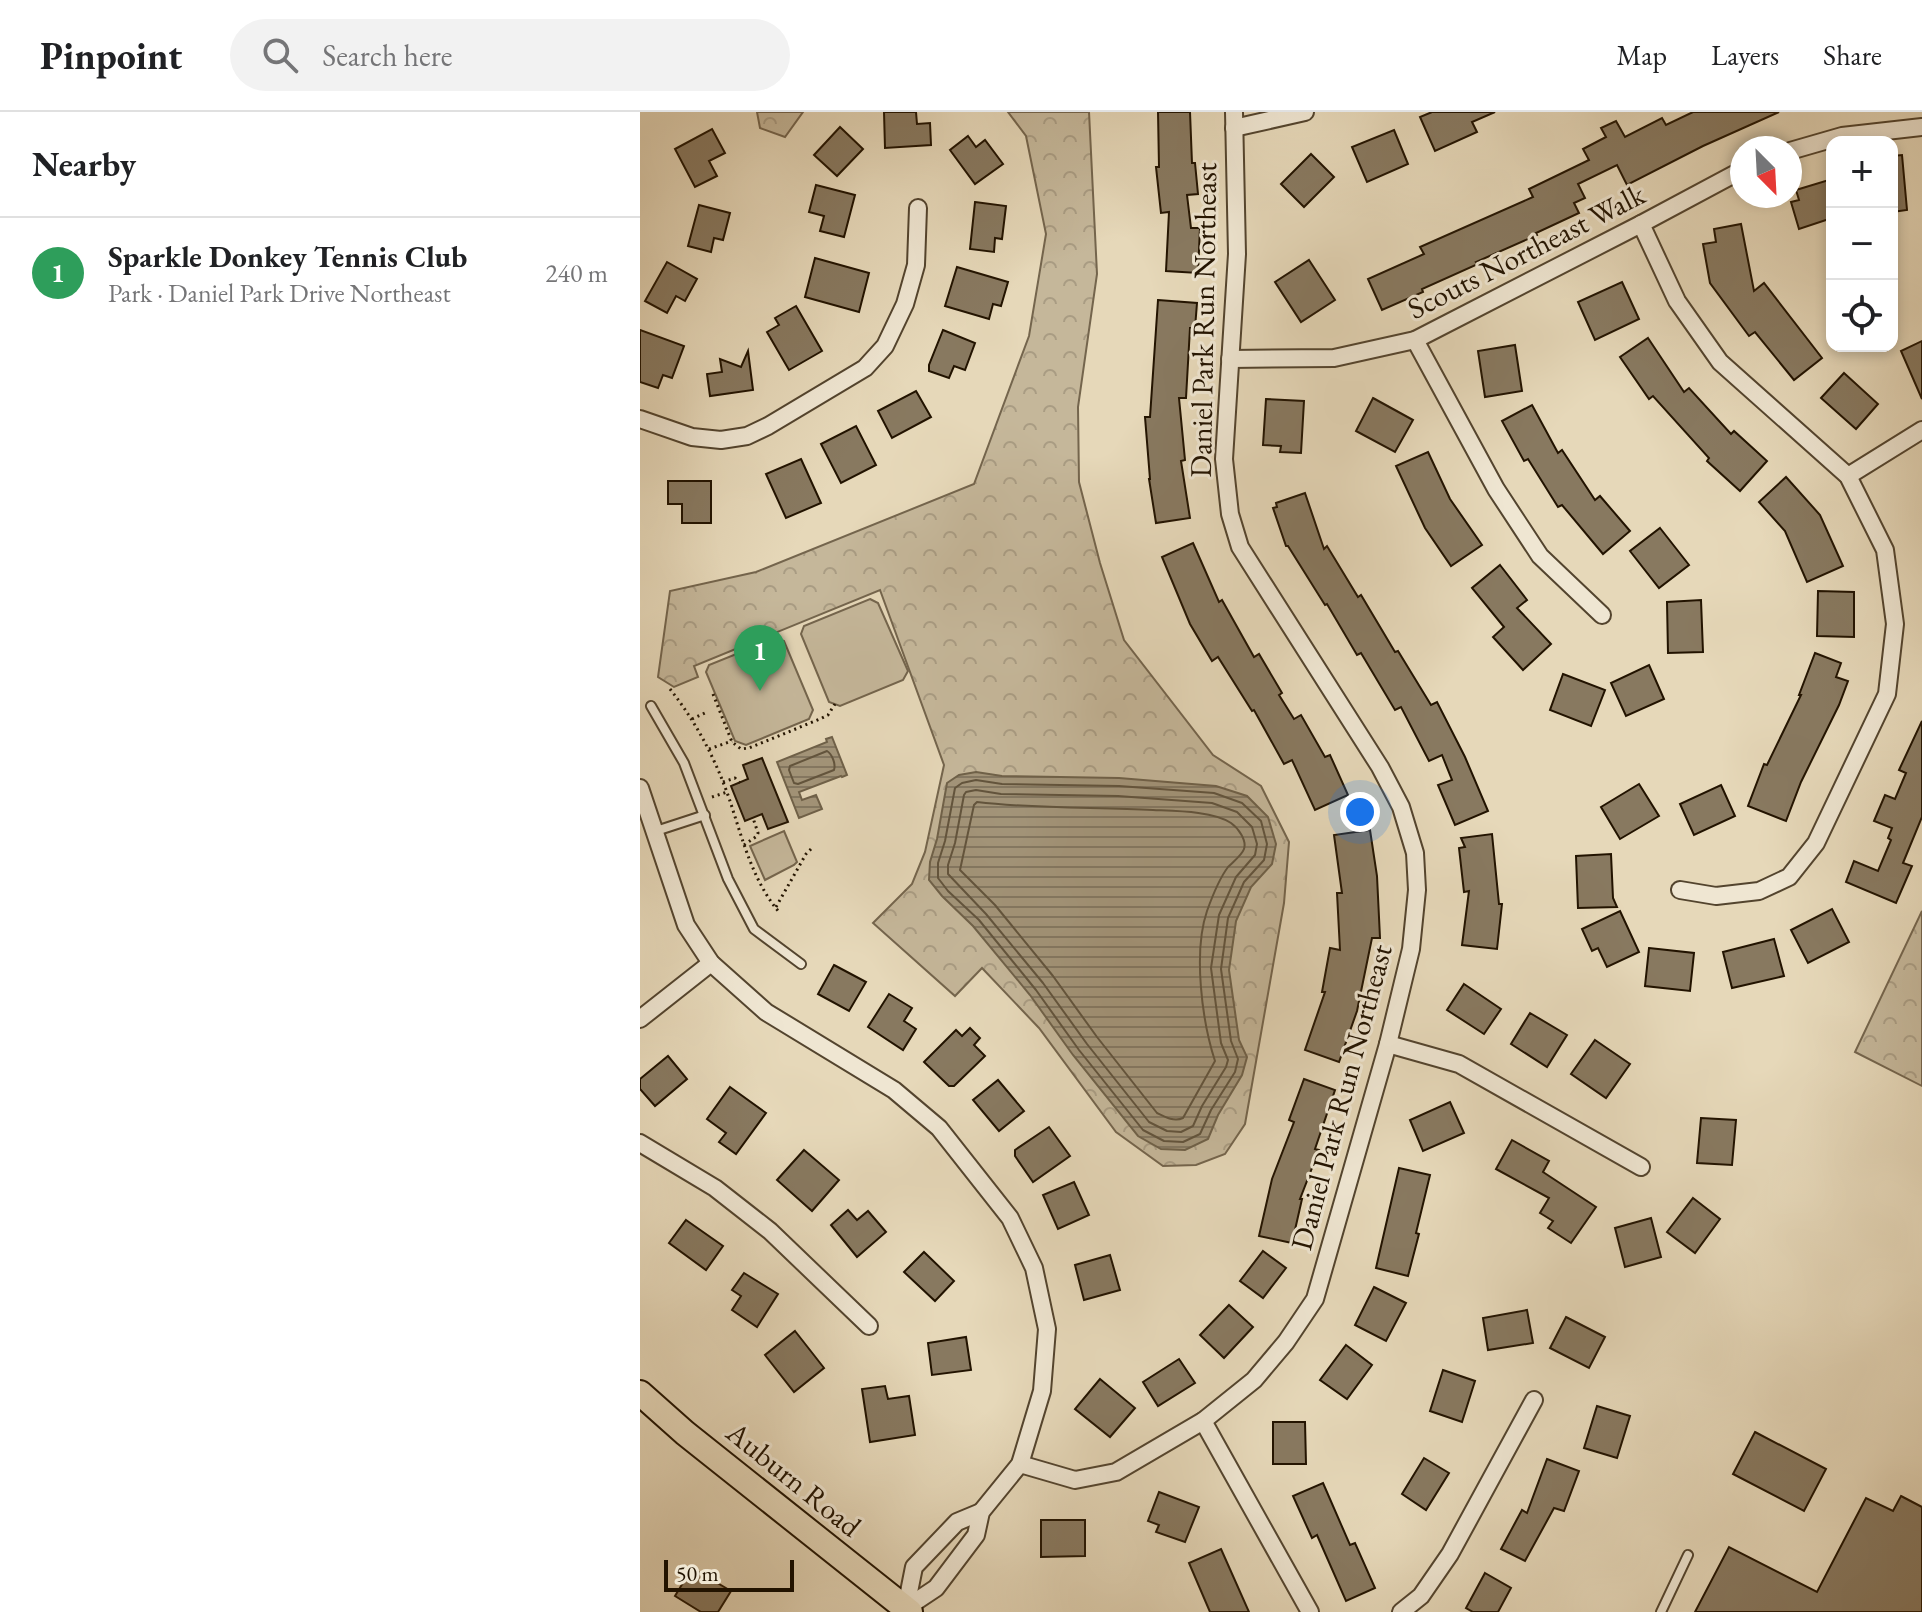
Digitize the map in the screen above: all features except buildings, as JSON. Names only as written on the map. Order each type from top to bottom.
[{"type":"main road","name":"Auburn Road","points":[[640,1393],[697,1443],[905,1611]]},
{"type":"street","points":[[1234,120],[1305,112]]},
{"type":"street","name":"Daniel Park Run Northeast","points":[[1020,1464],[1075,1480],[1116,1472],[1203,1421],[1254,1380],[1286,1342],[1315,1299],[1388,1044],[1411,949],[1417,890],[1415,853],[1401,807],[1380,767],[1240,547],[1230,514],[1224,459],[1237,254],[1234,120]]},
{"type":"street","points":[[1802,148],[1842,136],[1922,127]]},
{"type":"street","name":"Scouts Northeast Walk","points":[[1230,359],[1334,358],[1415,340],[1730,176]]},
{"type":"street","points":[[640,419],[692,437],[721,440],[747,436],[865,368],[885,346],[905,304],[916,265],[918,208]]},
{"type":"street","points":[[1641,224],[1677,301],[1720,362],[1848,476],[1885,550],[1895,624],[1887,694],[1816,843],[1789,877],[1759,891],[1716,896],[1680,890]]},
{"type":"street","points":[[1415,340],[1496,489],[1540,556],[1602,615]]},
{"type":"street","points":[[1848,476],[1922,430]]},
{"type":"street","points":[[640,788],[686,925],[711,963],[766,1012],[894,1090],[939,1128],[1010,1218],[1034,1268],[1047,1329],[1042,1391],[1020,1464],[981,1512],[976,1535],[936,1588],[905,1611]]},
{"type":"street","points":[[640,1019],[711,963]]},
{"type":"street","points":[[1388,1044],[1459,1064],[1641,1167]]},
{"type":"street","points":[[640,1143],[715,1188],[770,1231],[869,1326]]},
{"type":"street","points":[[1401,1612],[1421,1596],[1450,1554],[1534,1400]]},
{"type":"street","points":[[1203,1421],[1310,1612]]},
{"type":"street","points":[[905,1611],[914,1567],[957,1522],[981,1512]]},
{"type":"lane","points":[[651,706],[684,763],[728,879],[754,929],[801,964]]},
{"type":"lane","points":[[656,831],[705,815]]},
{"type":"lane","points":[[1661,1612],[1688,1555]]},
{"type":"path","points":[[670,689],[709,749],[744,845],[761,885],[777,910],[811,849]]},
{"type":"path","points":[[713,694],[732,741],[741,749],[828,715],[835,704]]},
{"type":"path","points":[[692,719],[707,712]]},
{"type":"path","points":[[709,749],[732,741]]},
{"type":"path","points":[[723,782],[735,778],[740,783]]},
{"type":"path","points":[[700,802],[727,792]]},
{"type":"path","points":[[744,845],[754,842],[758,833],[753,818]]},
{"type":"green space","points":[[757,112],[803,112],[785,137],[760,128]]},
{"type":"green space","points":[[1008,112],[1089,112],[1097,274],[1078,407],[1079,482],[1124,640],[1213,755],[1261,786],[1289,842],[1284,903],[1245,1124],[1225,1154],[1196,1165],[1163,1166],[1116,1132],[1039,1028],[982,968],[955,996],[873,923],[912,884],[925,852],[944,765],[880,590],[694,666],[698,677],[674,687],[658,677],[670,591],[756,572],[974,484],[1029,336],[1046,234],[1026,136]]},
{"type":"green space","points":[[870,599],[878,603],[908,671],[903,680],[840,706],[829,702],[801,634],[804,626]]},
{"type":"green space","points":[[776,638],[784,641],[813,710],[809,719],[746,745],[735,741],[706,672],[709,665]]},
{"type":"green space","points":[[784,831],[797,862],[765,880],[750,846]]},
{"type":"green space","points":[[1922,911],[1922,1086],[1855,1052]]},
{"type":"water","points":[[832,737],[847,775],[799,792],[802,800],[816,795],[822,809],[799,818],[777,762],[827,742],[826,739]]},
{"type":"water","points":[[976,772],[1002,776],[1119,778],[1216,786],[1247,796],[1268,817],[1276,844],[1272,864],[1251,887],[1236,921],[1229,970],[1239,1040],[1247,1057],[1242,1075],[1218,1115],[1208,1139],[1185,1150],[1161,1149],[1138,1136],[1030,995],[973,926],[929,880],[947,783],[959,775]]},
{"type":"place","name":"Sparkle Donkey Tennis Club","points":[[760,691]]}]
